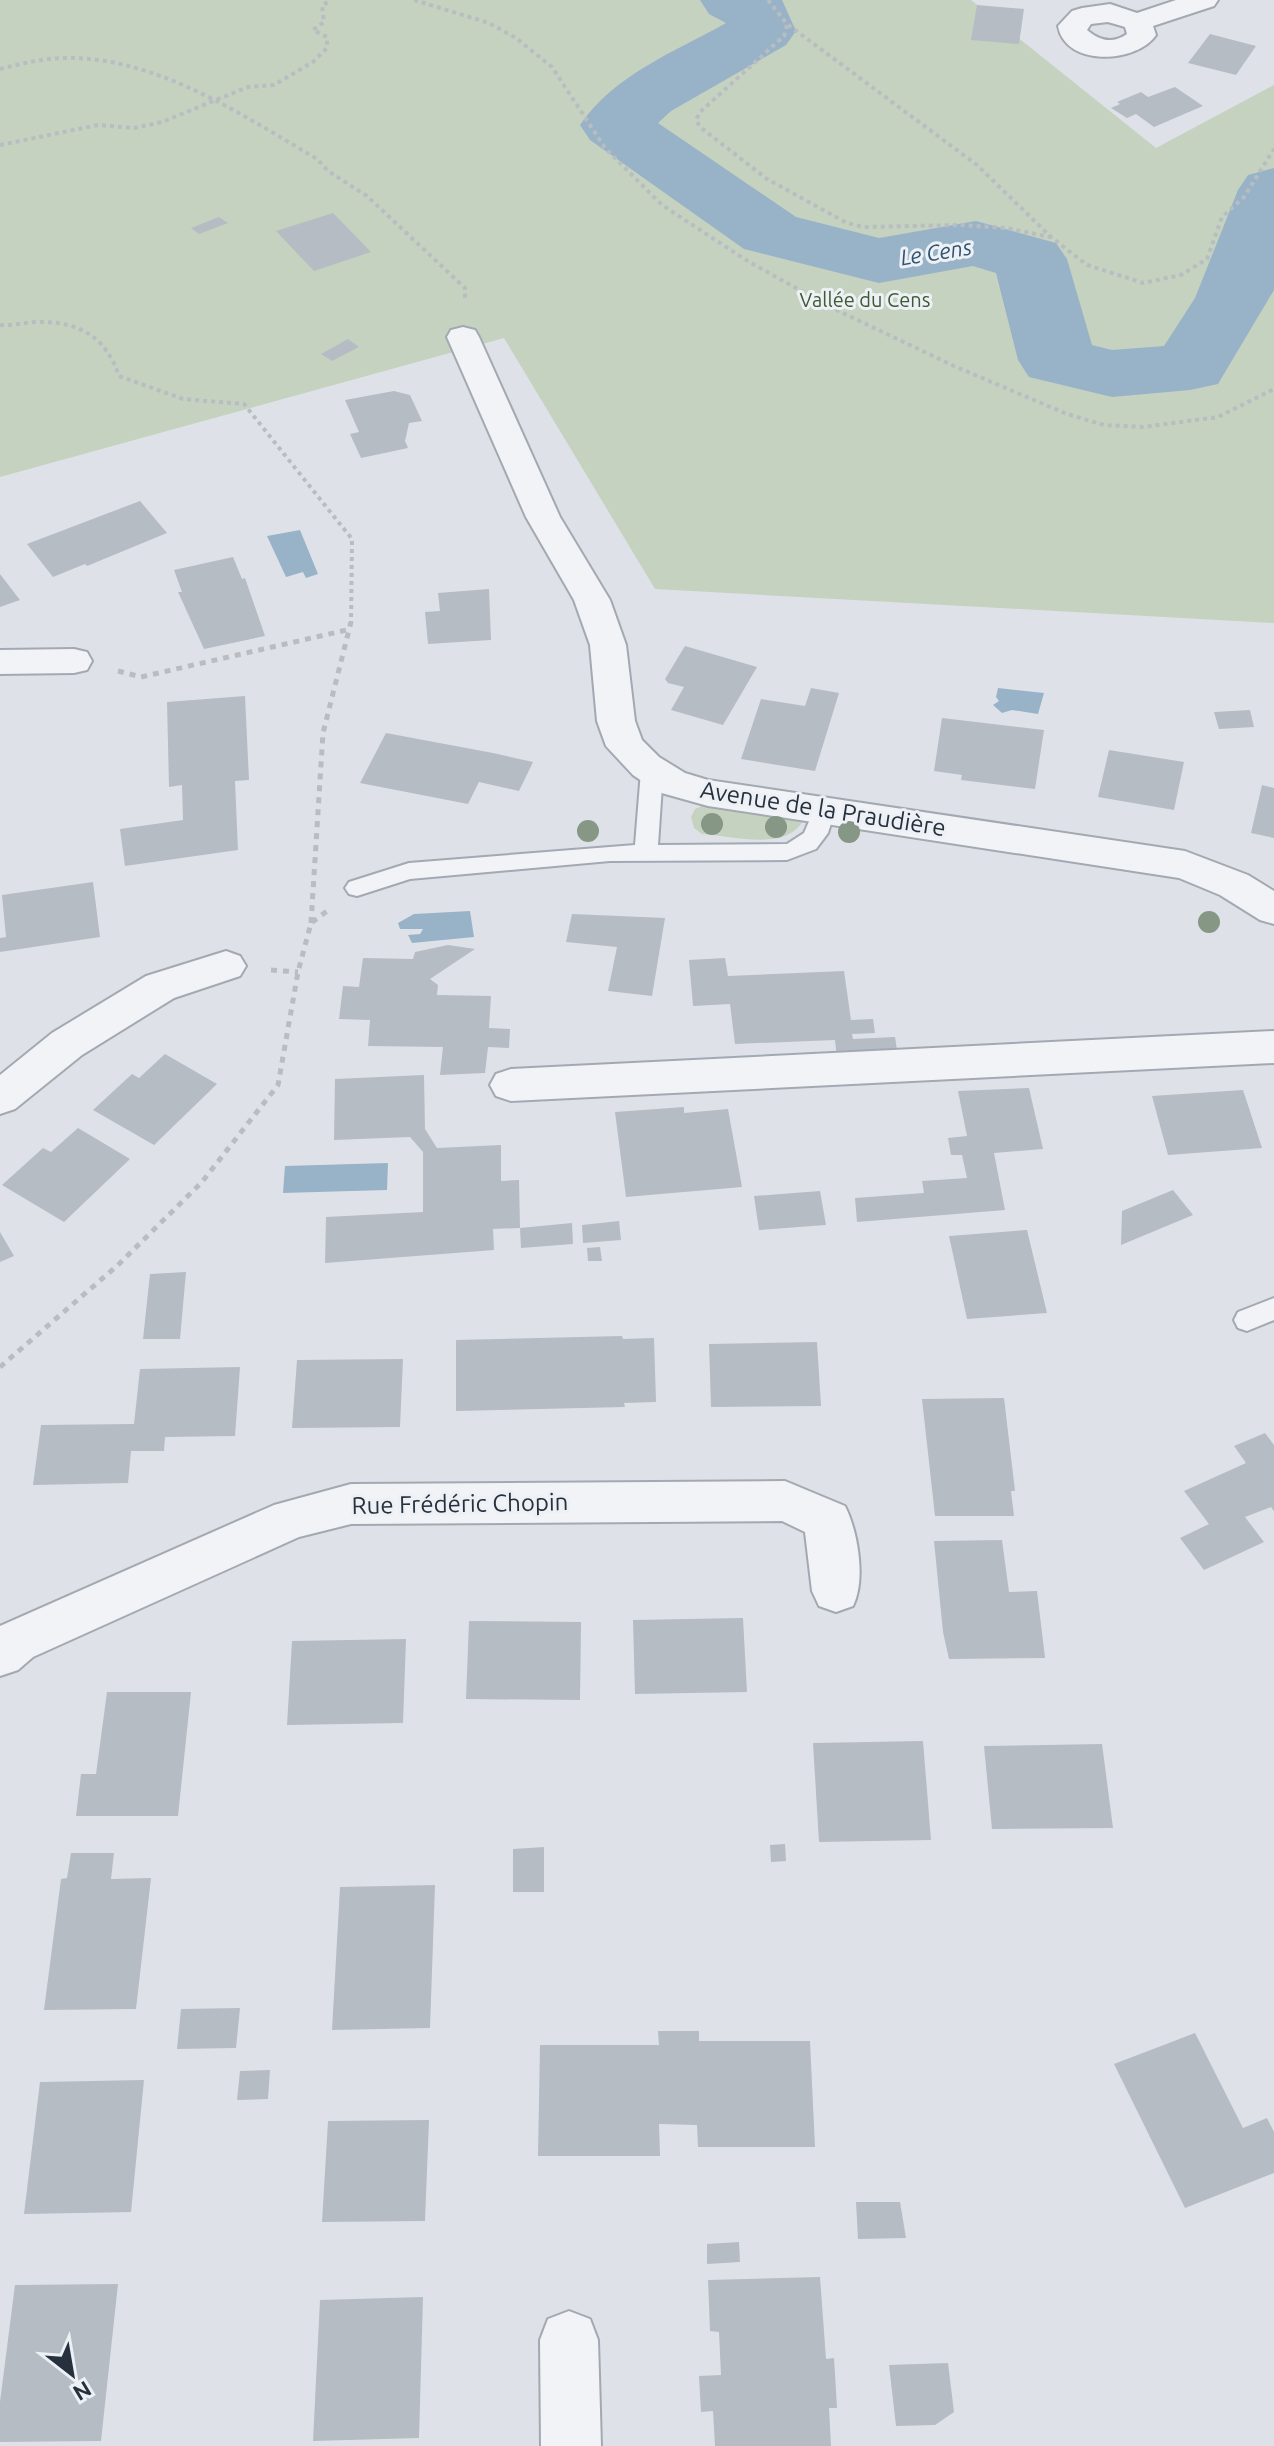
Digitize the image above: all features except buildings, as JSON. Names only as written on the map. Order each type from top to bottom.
[{"type":"street","points":[[1137,22],[1204,0]]},
{"type":"street","name":"Avenue de la Praudière","points":[[463,337],[543,517],[592,600],[608,645],[616,721],[625,746],[652,771],[672,783],[708,793],[1185,865],[1234,885],[1274,910]]},
{"type":"street","points":[[0,662],[74,661]]},
{"type":"street","points":[[0,1098],[67,1044],[160,987],[226,966]]},
{"type":"street","points":[[511,1085],[1274,1047]]},
{"type":"street","name":"Rue Frédéric Chopin","points":[[0,1654],[16,1642],[291,1519],[351,1504],[785,1501],[828,1520],[836,1591]]},
{"type":"street","points":[[569,2340],[571,2446]]},
{"type":"lane","points":[[646,855],[652,771]]},
{"type":"lane","points":[[357,888],[409,871],[610,853],[646,855],[801,850],[816,838],[824,811]]},
{"type":"lane","points":[[1247,1320],[1274,1309]]},
{"type":"path","points":[[0,145],[98,125],[134,128],[162,122],[248,87],[274,85],[313,62],[327,48],[327,37],[313,30],[324,22],[322,6],[330,0]]},
{"type":"path","points":[[414,0],[489,23],[516,38],[552,67],[605,148],[662,205],[746,260],[826,305],[954,366],[1067,414],[1117,426],[1143,427],[1218,417],[1274,389]]},
{"type":"path","points":[[768,0],[787,24],[977,165],[1051,237],[1087,265],[1143,283],[1181,275],[1207,259],[1220,231],[1222,217],[1245,197],[1264,168],[1264,160],[1274,149]]},
{"type":"path","points":[[787,24],[784,36],[700,112],[696,120],[700,127],[767,179],[847,223],[864,227],[976,226],[1051,237]]},
{"type":"path","points":[[0,69],[77,58],[110,62],[210,100],[317,159],[328,171],[367,196],[465,288]]},
{"type":"path","points":[[0,325],[38,322],[65,325],[88,334],[109,350],[119,376],[163,396],[244,404],[352,539],[351,629],[323,733],[311,923],[298,972],[278,1085],[202,1182],[118,1265],[0,1367]]},
{"type":"path","points":[[74,661],[141,677],[351,629]]},
{"type":"path","points":[[311,923],[357,888]]},
{"type":"green space","name":"Vallée du Cens","points":[[0,0],[971,0],[1156,148],[1274,85],[1274,623],[655,589],[504,338],[0,477]]},
{"type":"green space","points":[[707,804],[805,817],[797,828],[774,839],[702,834],[694,828],[691,817],[695,809]]},
{"type":"water","points":[[300,530],[318,574],[306,578],[303,572],[286,577],[267,536]]},
{"type":"water","points":[[998,688],[1044,693],[1038,714],[1012,710],[1002,713],[993,705],[999,701],[996,697]]},
{"type":"water","points":[[470,911],[474,937],[412,943],[408,935],[420,934],[423,929],[400,929],[398,923],[414,914]]},
{"type":"water","points":[[388,1163],[387,1190],[283,1193],[285,1166]]},
{"type":"waterway","name":"Le Cens","points":[[733,0],[755,9],[762,31],[646,96],[615,125],[770,233],[879,261],[976,243],[1030,259],[1057,360],[1112,374],[1190,367],[1233,298],[1274,190]]}]
